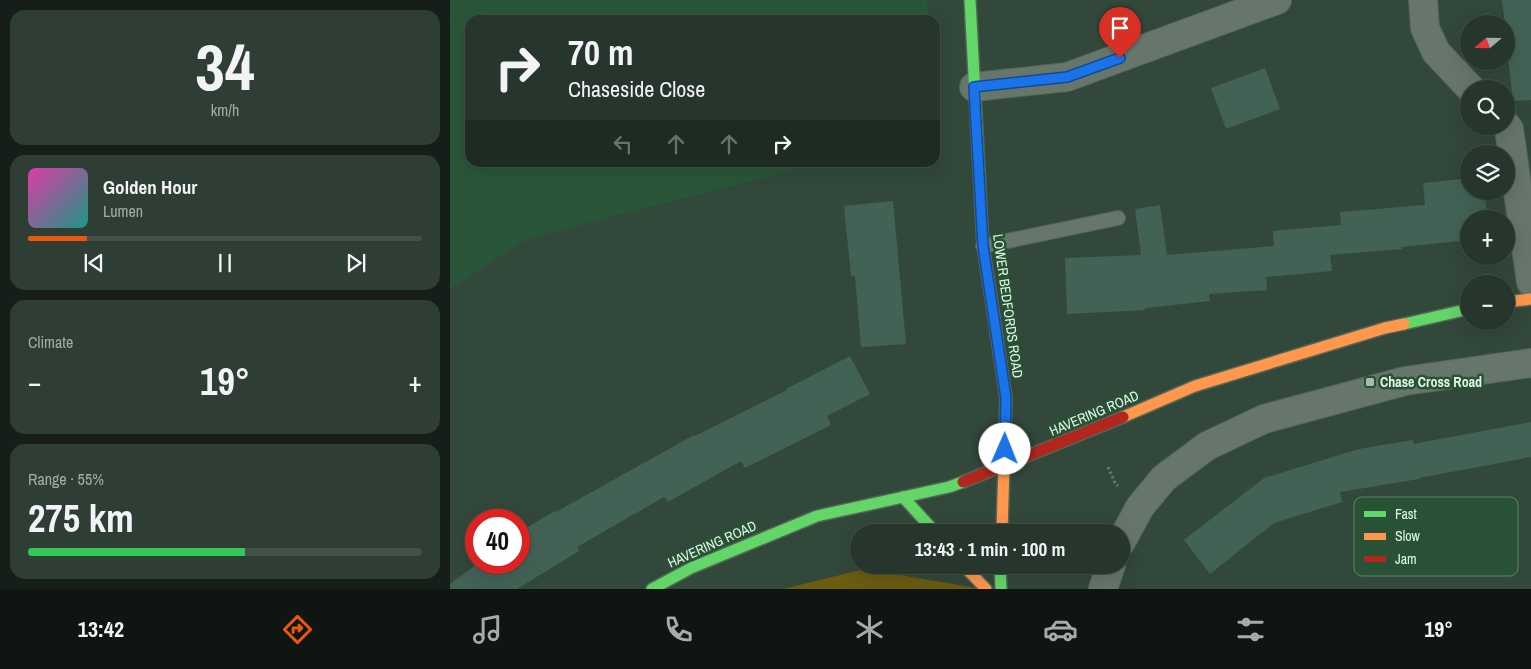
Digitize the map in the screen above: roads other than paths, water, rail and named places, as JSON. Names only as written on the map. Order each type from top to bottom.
[{"type":"main road","name":"LOWER BEDFORDS ROAD","points":[[970,0],[983,246],[1006,398],[1005,466]]},
{"type":"main road","points":[[1515,301],[1531,299]]},
{"type":"main road","name":"HAVERING ROAD","points":[[652,589],[691,568],[817,516],[949,487],[1005,466],[1195,386],[1385,328],[1460,311]]},
{"type":"main road","points":[[1002,524],[1005,466]]},
{"type":"main road","points":[[903,497],[928,524]]},
{"type":"main road","points":[[972,574],[986,589]]},
{"type":"main road","points":[[1000,574],[1000,589]]},
{"type":"street","points":[[974,87],[1067,77],[1277,0]]},
{"type":"street","points":[[1423,0],[1425,28],[1436,52],[1462,80]]},
{"type":"street","points":[[1511,135],[1531,282]]},
{"type":"street","points":[[1130,525],[1140,507],[1164,478],[1207,446],[1264,419],[1405,381],[1531,363]]},
{"type":"street","points":[[1103,589],[1109,574]]},
{"type":"lane","points":[[983,246],[1118,218]]},
{"type":"place","name":"Chase Cross Road","points":[[1370,382]]}]
